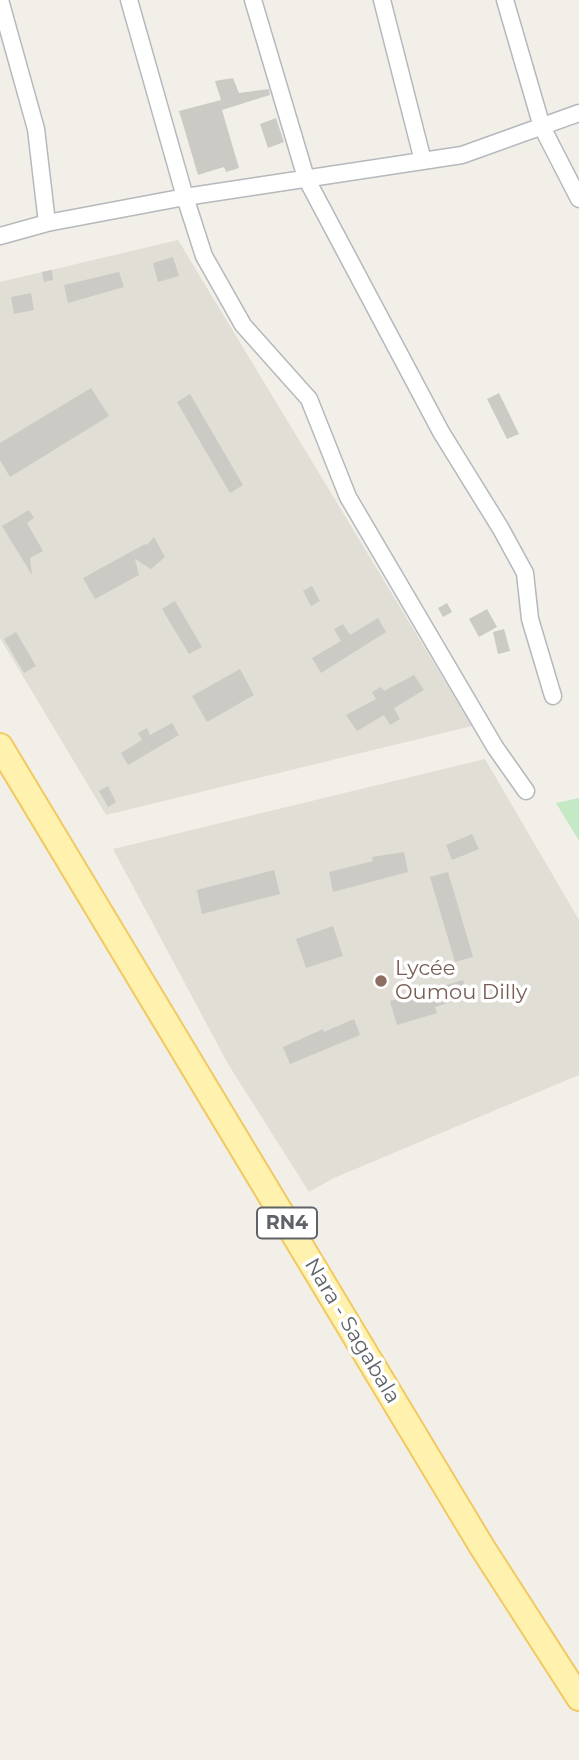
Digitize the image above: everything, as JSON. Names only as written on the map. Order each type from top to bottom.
[{"type":"main road","name":"Nara - Sagabala","points":[[0,746],[482,1547],[579,1698]]},
{"type":"street","points":[[0,0],[36,129],[47,223]]},
{"type":"street","points":[[129,0],[204,256],[243,325],[310,399],[348,497],[495,747],[526,791]]},
{"type":"street","points":[[253,0],[306,178],[441,432],[525,573],[530,619],[553,696]]},
{"type":"street","points":[[382,0],[423,161]]},
{"type":"street","points":[[505,0],[542,127],[579,199]]},
{"type":"street","points":[[0,236],[47,223],[185,197],[462,155],[579,113]]},
{"type":"shaded area","points":[[178,240],[472,726],[106,815],[0,638],[0,282]]},
{"type":"shaded area","name":"Lycée Oumou Dilly","points":[[485,759],[579,920],[579,1075],[334,1178],[309,1192],[228,1064],[113,849]]},
{"type":"green space","points":[[579,798],[579,841],[556,803]]},
{"type":"building","points":[[233,78],[239,93],[269,89],[270,95],[222,110],[239,168],[226,172],[224,167],[198,175],[179,111],[221,100],[215,81]]},
{"type":"building","points":[[276,118],[284,142],[268,148],[260,124]]},
{"type":"building","points":[[173,257],[179,276],[158,282],[153,263]]},
{"type":"building","points":[[52,270],[53,280],[44,282],[42,272]]},
{"type":"building","points":[[119,272],[124,287],[68,303],[64,285]]},
{"type":"building","points":[[31,293],[34,310],[14,314],[11,297]]},
{"type":"building","points":[[91,388],[109,416],[10,477],[0,460],[0,443]]},
{"type":"building","points":[[499,393],[519,434],[507,439],[487,399]]},
{"type":"building","points":[[190,394],[243,485],[230,493],[177,402]]},
{"type":"building","points":[[29,510],[34,518],[27,523],[43,551],[30,558],[32,575],[2,526]]},
{"type":"building","points":[[154,537],[165,557],[151,569],[135,559],[139,575],[95,599],[83,578],[147,545]]},
{"type":"building","points":[[312,586],[320,601],[311,606],[303,591]]},
{"type":"building","points":[[175,601],[202,647],[189,654],[162,609]]},
{"type":"building","points":[[447,603],[452,612],[443,617],[438,608]]},
{"type":"building","points":[[487,609],[497,627],[479,637],[469,619]]},
{"type":"building","points":[[378,618],[386,632],[321,673],[312,658],[341,641],[334,629],[343,624],[350,635]]},
{"type":"building","points":[[504,629],[510,651],[498,654],[493,632]]},
{"type":"building","points":[[16,632],[36,666],[24,673],[4,639]]},
{"type":"building","points":[[240,669],[254,695],[207,722],[192,696]]},
{"type":"building","points":[[414,675],[424,690],[394,708],[400,719],[390,725],[384,715],[357,731],[346,715],[376,699],[372,692],[381,687],[384,691]]},
{"type":"building","points":[[172,723],[179,735],[128,765],[121,753],[142,740],[138,733],[147,728],[150,735]]},
{"type":"building","points":[[108,786],[116,802],[108,807],[99,791]]},
{"type":"building","points":[[472,834],[479,849],[452,860],[446,845]]},
{"type":"building","points":[[404,852],[408,872],[333,892],[329,872],[373,861],[372,857]]},
{"type":"building","points":[[274,870],[280,894],[202,914],[197,890]]},
{"type":"building","points":[[448,872],[473,957],[455,962],[430,877]]},
{"type":"building","points":[[333,926],[343,956],[306,968],[296,939]]},
{"type":"building","points":[[463,980],[468,997],[435,1007],[437,1013],[397,1025],[390,1001]]},
{"type":"building","points":[[354,1019],[360,1035],[290,1064],[283,1047]]},
{"type":"place","name":"Lycée Oumou Dilly","points":[[381,981]]}]
